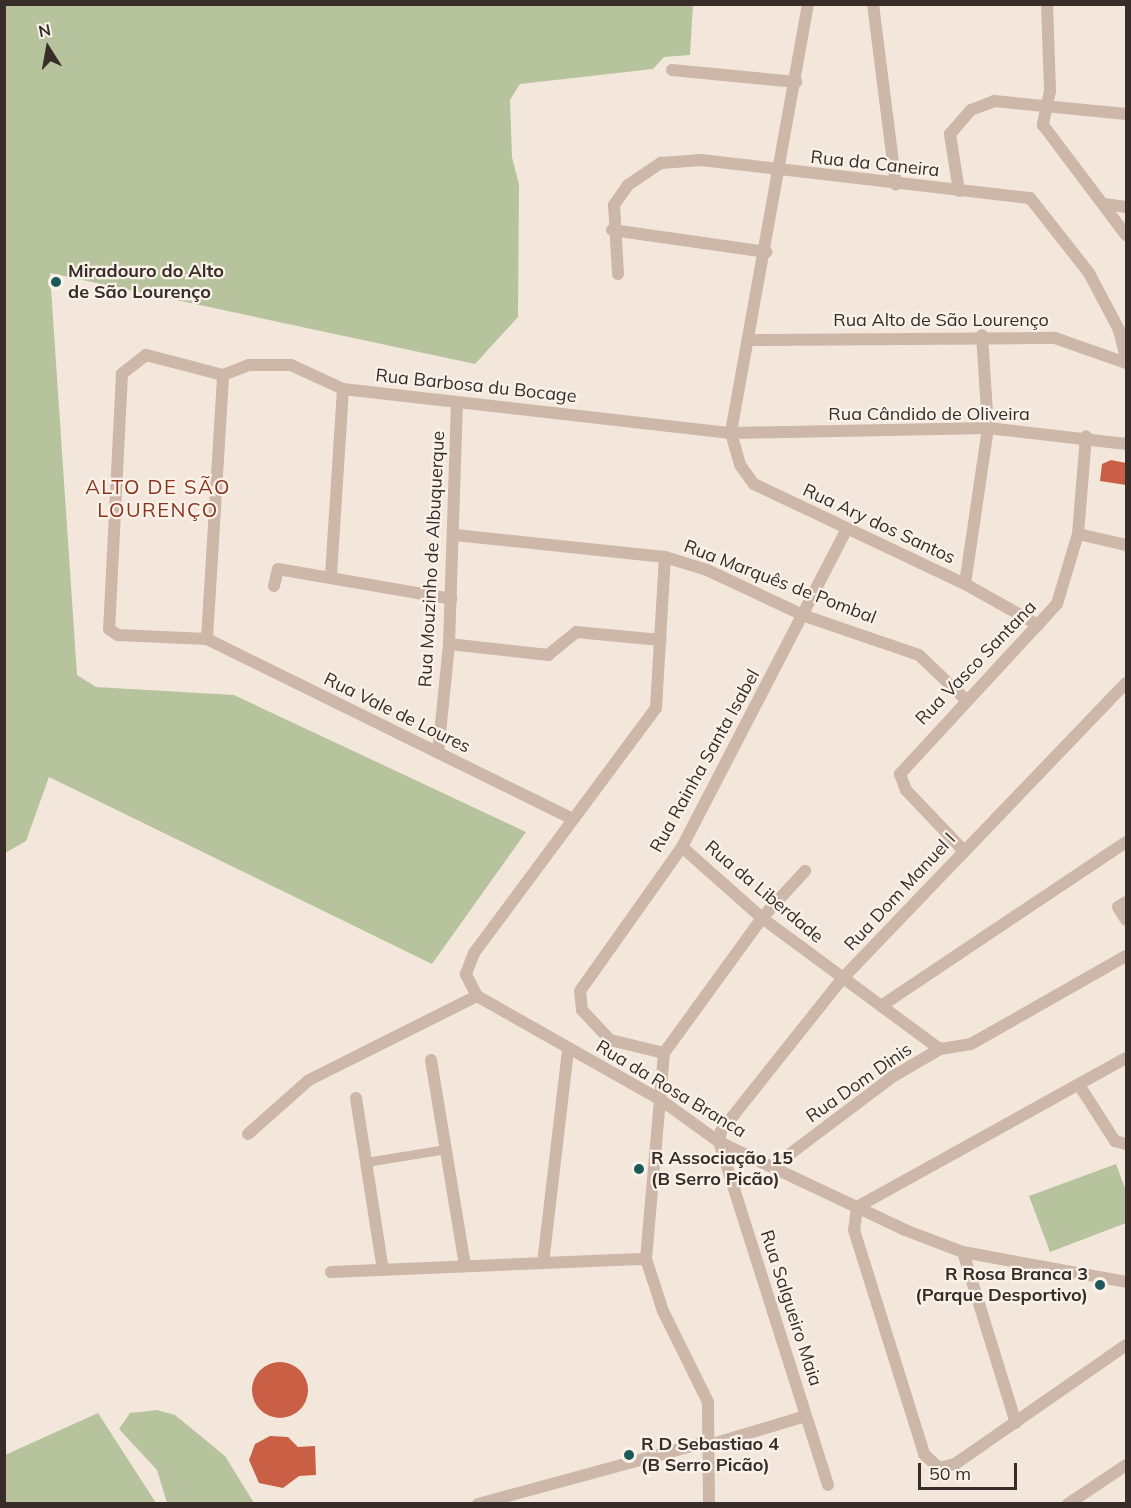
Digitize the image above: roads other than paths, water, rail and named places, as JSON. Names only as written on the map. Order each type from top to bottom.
[{"type":"street","points":[[731,433],[766,252],[808,4]]},
{"type":"street","points":[[873,4],[896,185]]},
{"type":"street","points":[[1045,5],[1050,91],[1046,105],[1048,137],[1104,204],[1126,235]]},
{"type":"street","points":[[672,70],[796,82]]},
{"type":"street","points":[[958,191],[950,134],[960,117],[994,101],[1126,114]]},
{"type":"street","name":"Rua da Caneira","points":[[618,274],[612,230],[614,205],[628,185],[662,163],[700,160],[780,172],[1030,198],[1042,210],[1089,273],[1119,330],[1126,361]]},
{"type":"street","points":[[1104,204],[1126,207]]},
{"type":"street","points":[[612,230],[766,252]]},
{"type":"street","points":[[965,584],[988,428],[982,335]]},
{"type":"street","name":"Rua Alto de São Lourenço","points":[[750,340],[982,335],[1055,338],[1102,350],[1126,361]]},
{"type":"street","points":[[146,355],[223,375],[207,639],[118,635],[109,629],[115,449],[122,374],[132,361],[146,355]]},
{"type":"street","name":"Rua Barbosa du Bocage","points":[[223,375],[249,365],[291,365],[343,389],[731,433]]},
{"type":"street","points":[[331,575],[343,389]]},
{"type":"street","name":"Rua Mouzinho de Albuquerque","points":[[438,753],[449,644],[455,535],[457,402]]},
{"type":"street","name":"Rua Cândido de Oliveira","points":[[731,433],[988,428],[1086,436],[1126,444]]},
{"type":"street","name":"Rua Ary dos Santos","points":[[731,433],[740,465],[754,484],[846,530],[965,584],[1038,625]]},
{"type":"street","name":"Rua Vasco Santana","points":[[964,851],[906,790],[900,774],[965,699],[1057,604],[1077,534],[1086,436]]},
{"type":"street","name":"Rua Rainha Santa Isabel","points":[[664,1053],[610,1040],[578,1001],[682,847],[805,616],[846,530]]},
{"type":"street","points":[[1077,534],[1126,544]]},
{"type":"street","name":"Rua Marquês de Pombal","points":[[455,535],[665,557],[707,570],[805,616],[919,655],[965,699]]},
{"type":"street","points":[[248,1134],[309,1080],[477,996],[466,974],[474,953],[572,818],[656,708],[665,557]]},
{"type":"street","points":[[274,586],[278,569],[331,575],[451,599]]},
{"type":"street","points":[[449,644],[548,656],[576,632],[661,640]]},
{"type":"street","name":"Rua Vale de Loures","points":[[207,639],[572,818]]},
{"type":"street","name":"Rua Dom Manuel I","points":[[719,1142],[726,1121],[842,979],[1126,683]]},
{"type":"street","points":[[880,1006],[1126,842]]},
{"type":"street","name":"Rua da Liberdade","points":[[682,847],[762,918],[940,1049]]},
{"type":"street","points":[[710,1503],[706,1444],[708,1402],[663,1311],[646,1259],[648,1195],[661,1100],[664,1053],[762,918],[806,871]]},
{"type":"street","points":[[1126,902],[1118,908],[1126,920]]},
{"type":"street","name":"Rua Dom Dinis","points":[[774,1166],[892,1077],[940,1049],[971,1044],[1126,956]]},
{"type":"street","name":"Rua da Rosa Branca","points":[[477,996],[568,1050],[661,1100],[719,1142],[858,1207],[963,1252],[1126,1282]]},
{"type":"street","points":[[543,1263],[568,1050]]},
{"type":"street","points":[[1126,1058],[858,1207],[854,1230],[928,1464],[939,1468],[955,1464],[1016,1424],[1126,1345]]},
{"type":"street","points":[[430,1060],[465,1266]]},
{"type":"street","points":[[1078,1085],[1115,1141],[1126,1144]]},
{"type":"street","points":[[356,1098],[383,1270]]},
{"type":"street","name":"Rua Salgueiro Maia","points":[[719,1142],[828,1485]]},
{"type":"street","points":[[366,1162],[446,1149]]},
{"type":"street","points":[[963,1252],[1016,1424]]},
{"type":"street","points":[[332,1272],[646,1259]]},
{"type":"street","points":[[478,1503],[806,1416]]},
{"type":"street","points":[[1068,1503],[1126,1465]]},
{"type":"place","name":"Miradouro do Alto de São Lourenço","points":[[56,282]]},
{"type":"place","name":"R Associação 15 (B Serro Picão)","points":[[639,1169]]},
{"type":"place","name":"R Rosa Branca 3 (Parque Desportivo)","points":[[1100,1285]]},
{"type":"place","name":"R D Sebastiao 4 (B Serro Picão)","points":[[629,1455]]},
{"type":"district","name":"ALTO DE SÃO LOURENÇO","points":[[158,498]]}]
